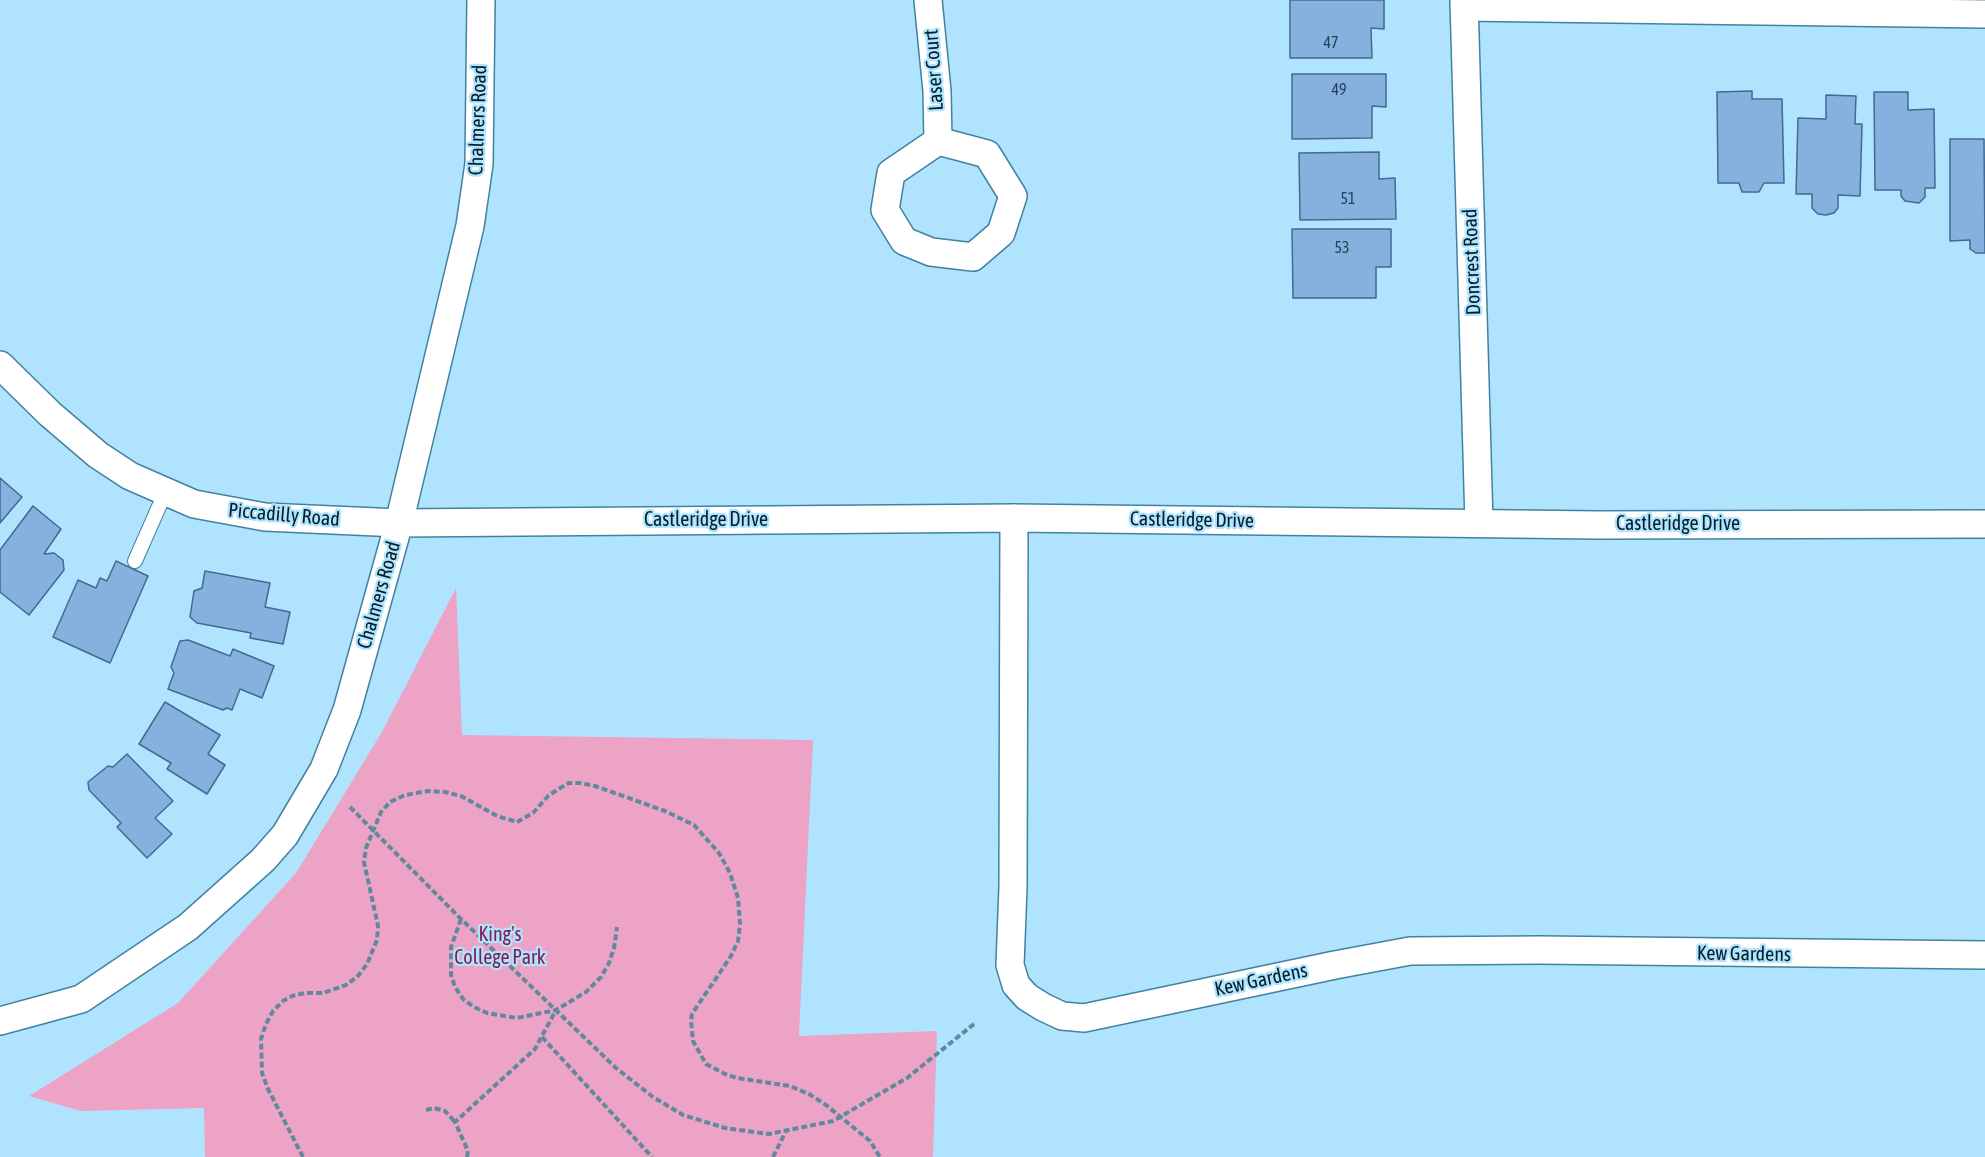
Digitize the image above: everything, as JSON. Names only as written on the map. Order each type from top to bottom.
[{"type":"street","name":"Chalmers Road","points":[[0,1021],[81,999],[188,927],[263,860],[285,835],[324,770],[347,710],[399,523],[470,226],[479,164],[481,0]]},
{"type":"street","name":"Laser Court","points":[[928,0],[937,91],[938,141]]},
{"type":"street","points":[[1464,4],[1985,14]]},
{"type":"street","name":"Doncrest Road","points":[[1464,4],[1479,524]]},
{"type":"street","points":[[938,141],[987,154],[1013,196],[1001,233],[973,257],[931,252],[904,241],[885,210],[891,173],[938,141]]},
{"type":"street","name":"Piccadilly Road","points":[[0,365],[50,414],[98,455],[130,476],[165,493],[194,504],[266,517],[399,523]]},
{"type":"street","name":"Castleridge Drive","points":[[399,523],[1014,518],[1479,524],[1985,524]]},
{"type":"street","name":"Kew Gardens","points":[[1014,518],[1013,887],[1010,965],[1016,985],[1027,997],[1062,1016],[1084,1018],[1410,951],[1540,950],[1985,955]]},
{"type":"lane","points":[[135,561],[165,493]]},
{"type":"path","points":[[303,1157],[262,1073],[261,1039],[273,1011],[283,1001],[298,994],[323,993],[346,985],[358,976],[367,964],[377,940],[378,926],[364,862],[366,848],[381,812],[390,802],[405,795],[428,790],[461,796],[497,816],[517,822],[533,813],[548,796],[569,783],[595,786],[665,811],[694,825],[719,853],[730,873],[738,898],[740,924],[738,941],[731,956],[692,1014],[690,1027],[693,1041],[706,1064],[725,1074],[790,1086],[809,1094],[870,1141],[880,1157]]},
{"type":"path","points":[[350,807],[461,919],[616,1068],[653,1097],[683,1115],[736,1130],[769,1134],[833,1120],[907,1078],[974,1024]]},
{"type":"path","points":[[461,919],[451,947],[451,975],[455,987],[463,999],[487,1013],[517,1018],[555,1010],[573,1001],[601,977],[614,948],[616,927]]},
{"type":"path","points":[[455,1122],[535,1049],[555,1010]]},
{"type":"path","points":[[542,1037],[651,1157]]},
{"type":"path","points":[[426,1110],[434,1107],[445,1111],[455,1122],[468,1151],[467,1157]]},
{"type":"path","points":[[773,1157],[787,1130]]},
{"type":"green space","name":"King's College Park","points":[[456,588],[462,735],[813,740],[799,1036],[937,1031],[933,1157],[205,1157],[204,1108],[81,1111],[29,1096],[178,1003],[296,873],[382,732]]},
{"type":"building","points":[[1290,0],[1384,0],[1384,29],[1371,28],[1372,58],[1290,58]]},
{"type":"building","points":[[1292,74],[1386,74],[1386,107],[1372,106],[1372,138],[1292,139]]},
{"type":"building","points":[[1752,91],[1752,99],[1782,99],[1784,183],[1764,183],[1759,192],[1742,192],[1739,183],[1718,183],[1717,92]]},
{"type":"building","points":[[1874,92],[1908,92],[1908,110],[1934,109],[1935,188],[1925,188],[1925,197],[1919,203],[1905,201],[1901,196],[1901,190],[1875,190]]},
{"type":"building","points":[[1826,95],[1856,96],[1855,124],[1862,124],[1860,196],[1838,195],[1838,208],[1834,213],[1826,215],[1818,214],[1812,208],[1812,194],[1796,194],[1798,118],[1826,119]]},
{"type":"building","points":[[1950,139],[1984,139],[1985,253],[1976,253],[1970,249],[1970,240],[1950,241]]},
{"type":"building","points":[[1379,152],[1379,179],[1395,178],[1396,219],[1300,220],[1299,153]]},
{"type":"building","points":[[1292,229],[1391,229],[1391,267],[1376,267],[1376,298],[1293,298]]},
{"type":"building","points":[[0,478],[22,497],[0,523]]},
{"type":"building","points":[[33,506],[61,529],[44,554],[54,553],[63,560],[64,570],[29,615],[0,592],[0,550]]},
{"type":"building","points":[[116,561],[148,576],[110,663],[53,637],[78,580],[96,588],[100,578],[107,581]]},
{"type":"building","points":[[205,571],[270,583],[265,607],[290,612],[283,644],[250,638],[251,633],[197,623],[190,617],[194,591],[202,588]]},
{"type":"building","points":[[188,640],[230,656],[233,649],[274,666],[262,698],[240,689],[232,710],[227,708],[223,710],[168,689],[174,673],[171,667],[180,641]]},
{"type":"building","points":[[165,702],[220,735],[208,754],[225,765],[207,794],[167,769],[171,763],[139,744]]},
{"type":"building","points":[[127,754],[173,801],[155,818],[172,834],[147,858],[117,827],[121,823],[89,790],[88,782],[108,766],[113,767]]}]
